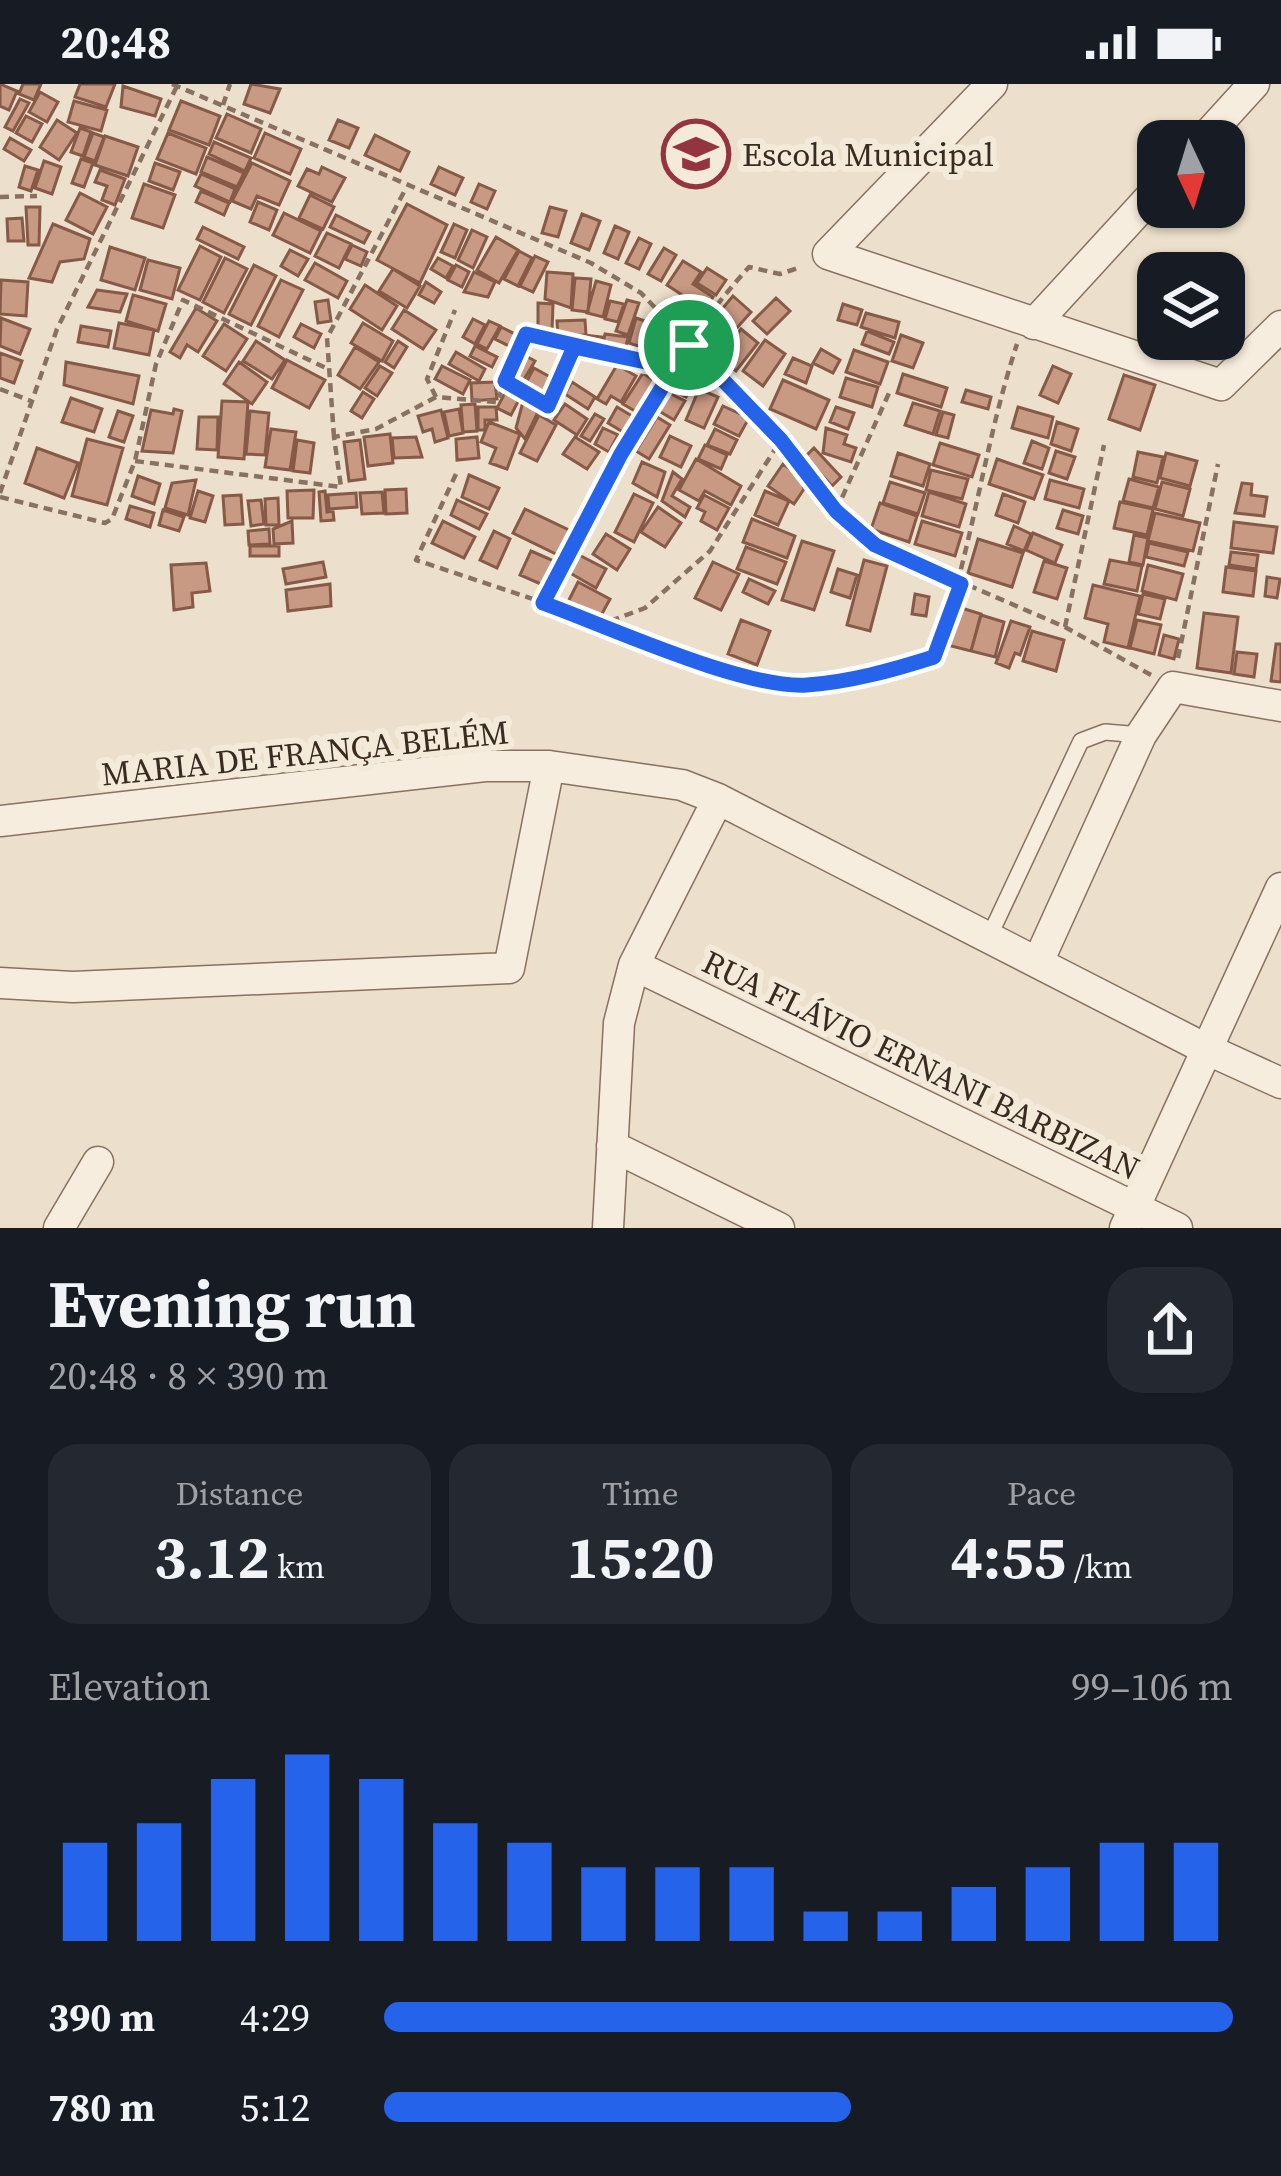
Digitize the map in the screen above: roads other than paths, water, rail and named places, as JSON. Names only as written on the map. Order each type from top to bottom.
[{"type":"street","points":[[992,84],[828,254],[1026,331],[1221,385],[1281,326]]},
{"type":"street","points":[[1221,120],[1254,84]]},
{"type":"street","points":[[1026,331],[1137,212]]},
{"type":"street","points":[[1038,962],[1142,735],[1173,687],[1281,706]]},
{"type":"street","name":"MARIA DE FRANÇA BELÉM","points":[[0,821],[485,766],[549,766],[509,968],[73,987],[0,983]]},
{"type":"street","points":[[549,766],[682,785],[718,799],[1204,1048],[1281,1082]]},
{"type":"street","points":[[608,1228],[619,1023],[634,965],[718,799]]},
{"type":"street","points":[[1129,1218],[1281,888]]},
{"type":"street","name":"RUA FLÁVIO ERNANI BARBIZAN","points":[[634,965],[1129,1218],[1177,1228]]},
{"type":"street","points":[[612,1146],[779,1228]]},
{"type":"street","points":[[59,1228],[98,1162]]},
{"type":"lane","points":[[989,937],[1081,741],[1105,733],[1142,735]]},
{"type":"place","name":"Escola Municipal","points":[[696,154]]}]
